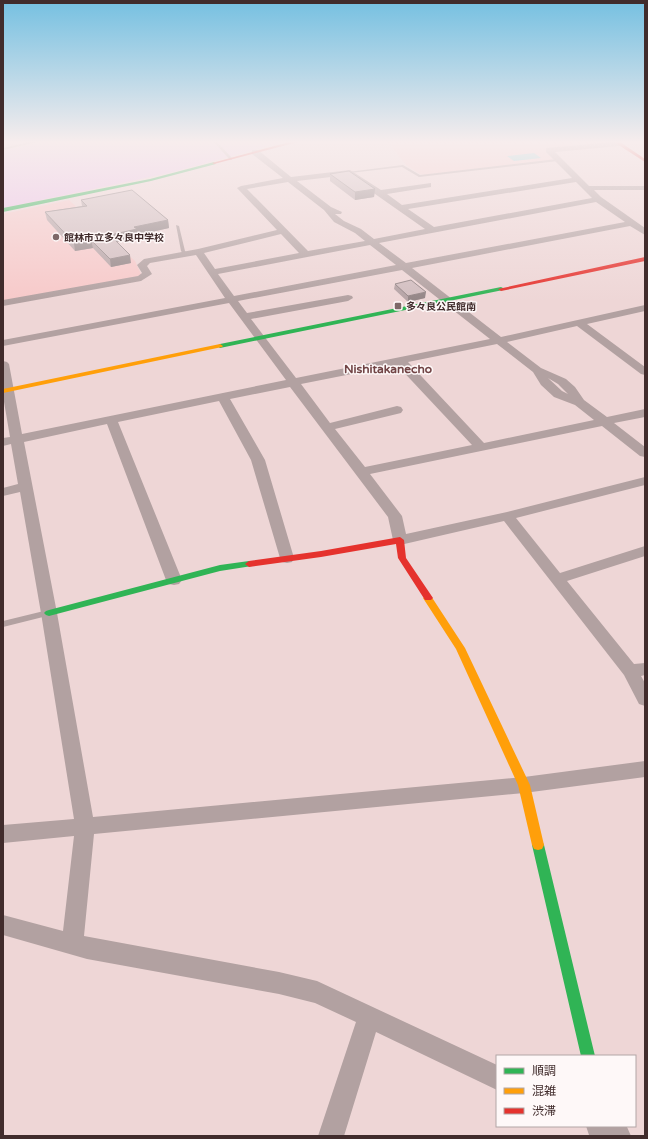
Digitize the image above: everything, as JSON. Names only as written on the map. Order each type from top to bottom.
[{"type":"main road","points":[[3,210],[76,195]]},
{"type":"main road","points":[[5,391],[645,259]]},
{"type":"main road","points":[[49,612],[220,568],[321,554],[400,540],[402,558],[460,648],[524,785],[588,1055]]},
{"type":"street","points":[[248,195],[306,254]]},
{"type":"street","points":[[312,195],[328,208],[331,215],[342,224],[358,231],[405,266],[537,370],[558,378],[571,389],[579,402],[645,453]]},
{"type":"street","points":[[383,195],[433,231]]},
{"type":"street","points":[[401,208],[479,195]]},
{"type":"street","points":[[594,195],[645,232]]},
{"type":"street","points":[[213,272],[598,199]]},
{"type":"street","points":[[3,343],[632,223]]},
{"type":"street","points":[[3,303],[141,278],[147,274],[142,265],[143,262],[198,252],[284,231]]},
{"type":"street","points":[[198,252],[260,339],[395,516],[400,540],[507,516],[645,481]]},
{"type":"street","points":[[245,317],[348,298]]},
{"type":"street","points":[[10,440],[400,361],[645,308]]},
{"type":"street","points":[[579,323],[645,372]]},
{"type":"street","points":[[400,361],[482,448]]},
{"type":"street","points":[[3,364],[10,440],[25,487],[49,612],[85,827],[72,944]]},
{"type":"street","points":[[223,397],[258,460],[287,558]]},
{"type":"street","points":[[327,427],[397,410]]},
{"type":"street","points":[[362,472],[645,413]]},
{"type":"street","points":[[111,420],[174,580]]},
{"type":"street","points":[[3,492],[25,487]]},
{"type":"street","points":[[507,516],[558,579],[637,670],[645,699]]},
{"type":"street","points":[[558,579],[645,551]]},
{"type":"street","points":[[3,834],[524,785],[645,769]]},
{"type":"street","points":[[3,925],[72,944],[279,983],[317,992],[496,1078]]},
{"type":"street","points":[[331,1136],[368,1017]]},
{"type":"lane","points":[[177,226],[183,251],[186,254]]},
{"type":"lane","points":[[3,624],[49,612]]},
{"type":"shaded area","points":[[3,195],[64,195],[3,208]]},
{"type":"shaded area","name":"館林市立多々良中学校","points":[[69,200],[135,261],[141,274],[139,277],[3,301],[3,214]]},
{"type":"building","points":[[106,195],[138,195],[168,220],[134,227],[137,229],[110,235],[130,255],[110,259],[91,240],[74,243],[45,212],[87,206],[81,200]]},
{"type":"building","points":[[411,280],[426,292],[408,296],[395,284]]},
{"type":"traffic: fast","points":[[3,210],[76,195]]},
{"type":"traffic: fast","points":[[220,346],[501,289]]},
{"type":"traffic: fast","points":[[49,613],[220,568],[249,564]]},
{"type":"traffic: fast","points":[[538,845],[588,1055]]},
{"type":"traffic: slow","points":[[3,391],[220,346]]},
{"type":"traffic: slow","points":[[428,598],[460,648],[524,785],[538,845]]},
{"type":"traffic: jam","points":[[501,289],[645,259]]},
{"type":"traffic: jam","points":[[249,564],[321,554],[400,540],[402,558],[428,598]]},
{"type":"place","name":"館林市立多々良中学校","points":[[56,237]]},
{"type":"place","name":"多々良公民館南","points":[[398,306]]},
{"type":"district","name":"Nishitakanecho","points":[[388,369]]}]
